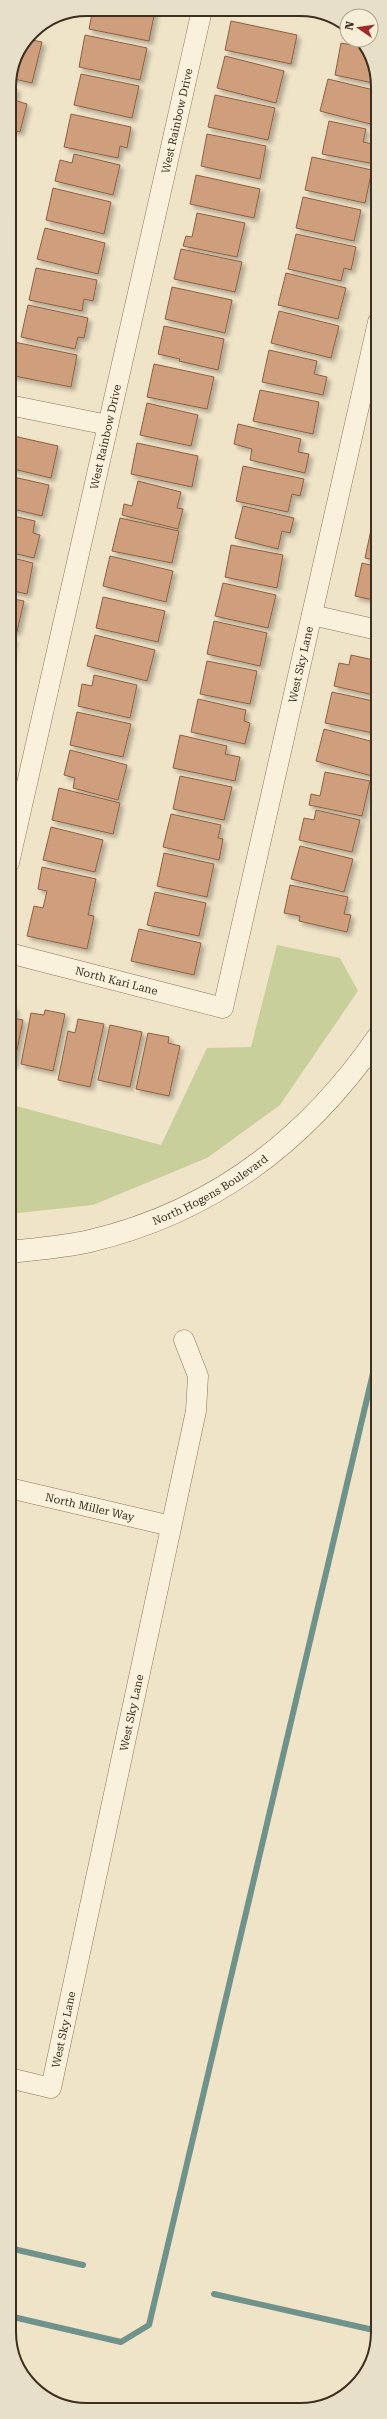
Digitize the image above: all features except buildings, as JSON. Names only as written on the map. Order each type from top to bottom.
[{"type":"street","name":"West Rainbow Drive","points":[[16,832],[201,16]]},
{"type":"street","name":"West Sky Lane","points":[[224,1008],[371,353]]},
{"type":"street","points":[[16,406],[108,425]]},
{"type":"street","points":[[312,615],[371,628]]},
{"type":"street","name":"North Kari Lane","points":[[16,955],[224,1008]]},
{"type":"street","name":"North Hogens Boulevard","points":[[16,1251],[89,1241],[131,1230],[182,1211],[228,1186],[288,1140],[371,1056]]},
{"type":"street","name":"West Sky Lane","points":[[16,2080],[51,2088],[196,1411],[198,1376],[184,1340]]},
{"type":"street","name":"North Miller Way","points":[[16,1490],[171,1526]]},
{"type":"green space","points":[[277,945],[340,958],[358,991],[280,1105],[207,1158],[93,1205],[16,1213],[16,1106],[161,1145],[207,1048],[251,1047]]},
{"type":"waterway","points":[[16,2318],[121,2342],[149,2325],[371,1382]]},
{"type":"waterway","points":[[16,2250],[83,2265]]},
{"type":"waterway","points":[[214,2294],[371,2329]]}]
